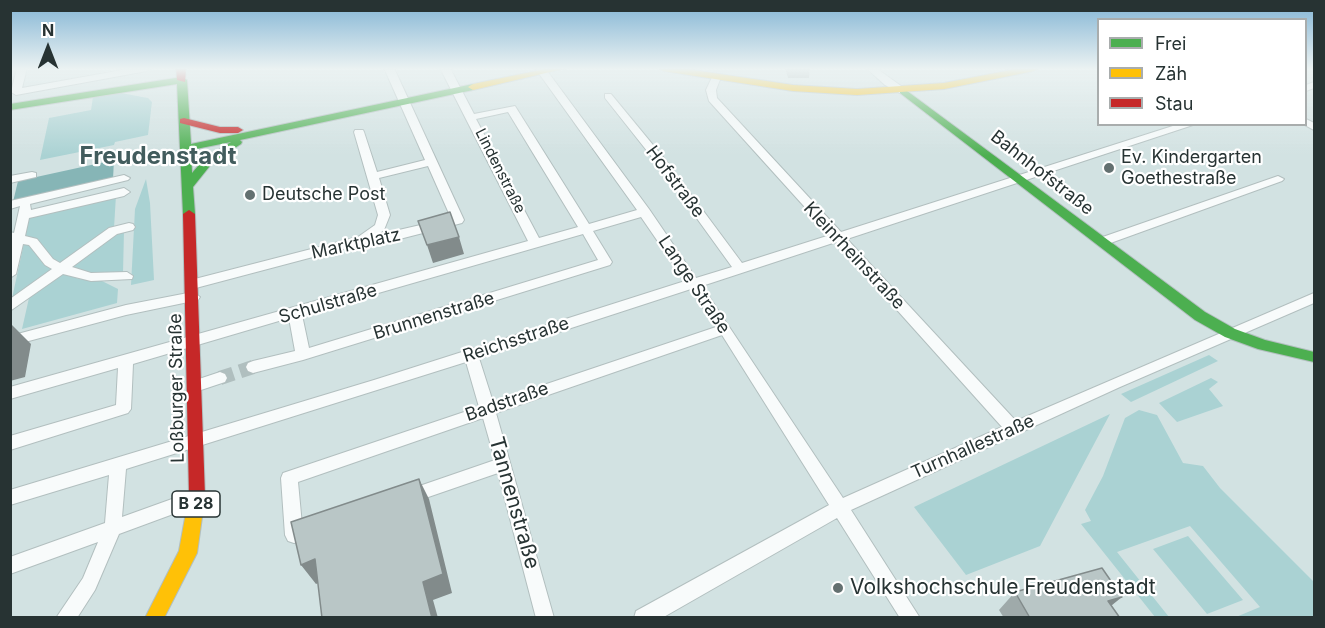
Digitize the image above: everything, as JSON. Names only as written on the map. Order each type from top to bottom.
[{"type":"main road","points":[[10,107],[65,97]]},
{"type":"main road","name":"Loßburger Straße","points":[[154,618],[188,553],[197,498],[193,290],[183,97]]},
{"type":"main road","points":[[185,148],[427,97]]},
{"type":"main road","name":"Bahnhofstraße","points":[[911,97],[1200,316],[1230,333],[1263,345],[1314,357]]},
{"type":"main road","points":[[184,121],[220,130],[263,131]]},
{"type":"main road","points":[[187,187],[209,160],[226,147],[263,131]]},
{"type":"street","name":"Marktplatz","points":[[10,341],[126,310],[362,240],[384,239],[458,220],[402,97]]},
{"type":"street","name":"Lindenstraße","points":[[461,97],[536,244]]},
{"type":"street","name":"Lange Straße","points":[[561,97],[645,212],[725,329],[911,618]]},
{"type":"street","name":"Hofstraße","points":[[609,97],[663,164],[740,269]]},
{"type":"street","name":"Kleinrheinstraße","points":[[712,97],[837,239],[1014,429]]},
{"type":"street","points":[[472,117],[511,108],[587,229]]},
{"type":"street","name":"Reichsstraße","points":[[10,498],[471,355],[1185,126]]},
{"type":"street","points":[[359,132],[384,215],[380,227],[362,240]]},
{"type":"street","points":[[374,176],[432,162]]},
{"type":"street","points":[[10,180],[32,175]]},
{"type":"street","points":[[10,205],[124,178]]},
{"type":"street","points":[[1101,242],[1278,179]]},
{"type":"street","points":[[86,201],[87,187]]},
{"type":"street","points":[[24,215],[124,192]]},
{"type":"street","points":[[10,274],[15,238],[27,201]]},
{"type":"street","name":"Schulstraße","points":[[10,393],[645,212]]},
{"type":"street","points":[[10,306],[113,231],[129,227]]},
{"type":"street","name":"Brunnenstraße","points":[[253,367],[303,356],[606,262],[587,229]]},
{"type":"street","points":[[15,238],[33,242],[49,262],[61,269],[91,278],[127,276]]},
{"type":"street","name":"Turnhallestraße","points":[[643,618],[841,507],[1230,333],[1314,298]]},
{"type":"street","points":[[295,313],[303,356]]},
{"type":"street","name":"Badstraße","points":[[327,524],[294,535],[289,478],[725,329]]},
{"type":"street","name":"Tannenstraße","points":[[471,355],[504,464],[545,618]]},
{"type":"street","points":[[10,443],[123,409],[126,360]]},
{"type":"street","points":[[195,386],[220,378]]},
{"type":"street","points":[[64,618],[89,584],[113,528],[118,464]]},
{"type":"street","points":[[394,501],[504,464]]},
{"type":"street","points":[[10,566],[197,498]]},
{"type":"shaded area","points":[[93,97],[148,98],[152,102],[148,135],[115,142],[114,145],[40,160],[49,118],[91,110]]},
{"type":"shaded area","points":[[114,160],[113,179],[13,202],[18,181]]},
{"type":"shaded area","points":[[146,179],[150,203],[154,280],[131,285],[135,209]]},
{"type":"shaded area","points":[[116,195],[114,228],[62,266],[25,236],[30,215]]},
{"type":"shaded area","points":[[124,231],[123,273],[100,275],[66,268],[114,233]]},
{"type":"shaded area","points":[[24,243],[30,244],[56,270],[11,303]]},
{"type":"shaded area","points":[[62,273],[79,279],[102,281],[118,289],[117,303],[22,329],[29,298]]},
{"type":"shaded area","points":[[1209,355],[1218,361],[1131,402],[1121,394]]},
{"type":"shaded area","points":[[1211,378],[1218,382],[1209,389],[1223,406],[1177,422],[1159,403]]},
{"type":"shaded area","points":[[1139,410],[1157,415],[1183,463],[1203,466],[1220,488],[1314,582],[1314,617],[1236,617],[1260,607],[1190,526],[1117,552],[1169,617],[1155,617],[1081,524],[1091,521],[1085,510],[1103,476],[1125,418]]},
{"type":"shaded area","points":[[1110,414],[1040,546],[966,575],[914,507]]},
{"type":"shaded area","points":[[1188,536],[1243,600],[1207,614],[1153,549]]},
{"type":"building","points":[[450,212],[459,237],[427,245],[418,221]]},
{"type":"building","points":[[419,479],[443,574],[423,582],[432,618],[322,618],[315,559],[301,565],[291,522]]},
{"type":"building","points":[[1102,568],[1122,597],[1108,601],[1120,618],[1030,618],[1015,592]]},
{"type":"tunnel","points":[[220,378],[253,367]]},
{"type":"traffic: fast","points":[[10,107],[72,97]]},
{"type":"traffic: fast","points":[[183,97],[189,214]]},
{"type":"traffic: fast","points":[[185,148],[424,97]]},
{"type":"traffic: fast","points":[[911,97],[1200,316],[1230,333],[1263,345],[1314,357]]},
{"type":"traffic: fast","points":[[187,187],[209,160],[237,142]]},
{"type":"traffic: slow","points":[[154,618],[188,553],[197,496]]},
{"type":"traffic: jam","points":[[184,121],[220,130],[238,130]]},
{"type":"traffic: jam","points":[[189,214],[197,496]]},
{"type":"place","name":"Ev. Kindergarten Goethestraße","points":[[1109,168]]},
{"type":"place","name":"Deutsche Post","points":[[250,195]]},
{"type":"place","name":"Volkshochschule Freudenstadt","points":[[838,588]]},
{"type":"district","name":"Freudenstadt","points":[[158,157]]}]
